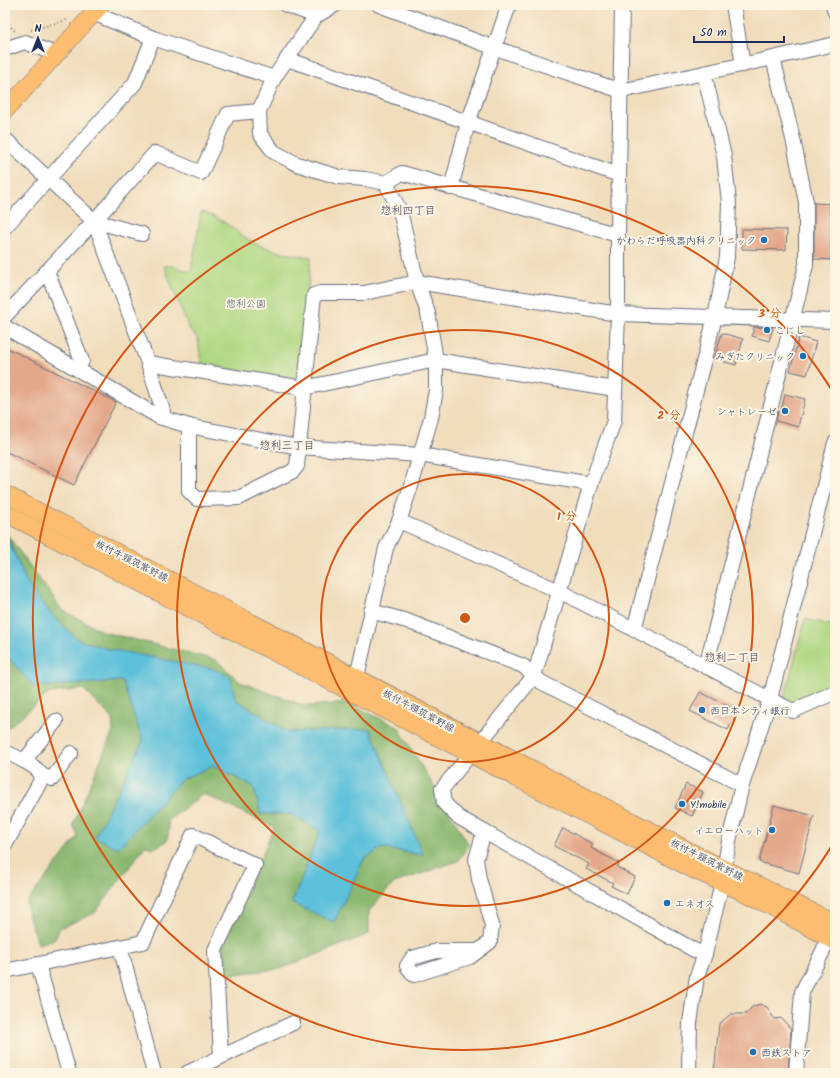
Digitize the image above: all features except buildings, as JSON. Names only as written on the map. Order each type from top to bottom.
[{"type":"main road","points":[[5,111],[97,9]]},
{"type":"main road","name":"板付牛頸筑紫野線","points":[[5,494],[357,677],[476,748]]},
{"type":"main road","name":"板付牛頸筑紫野線","points":[[5,513],[476,748],[723,876],[833,929]]},
{"type":"street","points":[[286,5],[316,16]]},
{"type":"street","points":[[335,5],[316,16],[274,78],[259,111],[260,134],[274,152],[297,164],[339,177],[365,179],[386,183],[402,174],[618,235]]},
{"type":"street","points":[[379,5],[495,48],[621,91],[835,44]]},
{"type":"street","points":[[451,188],[468,123],[509,5]]},
{"type":"street","points":[[622,5],[618,314],[614,421],[591,484],[534,676],[442,788],[444,804],[458,817],[694,950],[705,954]]},
{"type":"street","points":[[733,5],[743,65]]},
{"type":"street","points":[[833,5],[835,12]]},
{"type":"street","points":[[97,9],[153,38],[274,78]]},
{"type":"street","points":[[5,227],[135,83],[153,38]]},
{"type":"street","points":[[5,49],[25,42],[55,54]]},
{"type":"street","points":[[706,667],[806,264],[806,202],[793,138],[773,58]]},
{"type":"street","points":[[287,59],[619,175]]},
{"type":"street","points":[[634,630],[715,317],[727,257],[729,203],[724,156],[704,73]]},
{"type":"street","points":[[5,316],[155,153],[200,174],[228,114],[259,111]]},
{"type":"street","points":[[5,139],[94,221],[148,363],[163,411],[159,417]]},
{"type":"street","points":[[357,677],[386,548],[399,521],[420,455],[431,418],[436,390],[436,360],[428,313],[417,282],[400,211],[386,183]]},
{"type":"street","points":[[94,221],[142,234]]},
{"type":"street","points":[[46,271],[82,360],[78,368]]},
{"type":"street","points":[[190,426],[190,491],[197,499],[239,498],[293,471],[297,466],[314,296],[320,293],[364,293],[417,282],[618,314],[835,321]]},
{"type":"street","points":[[5,327],[78,368],[159,417],[190,426],[298,447],[420,455],[591,484]]},
{"type":"street","points":[[148,363],[304,388],[436,360],[615,389]]},
{"type":"street","points":[[689,1073],[691,1015],[697,976],[705,954],[742,784],[770,699],[835,443]]},
{"type":"street","points":[[399,521],[558,591],[793,711],[835,692]]},
{"type":"street","points":[[371,611],[407,621],[523,666],[541,682],[742,784]]},
{"type":"street","points":[[24,761],[56,721]]},
{"type":"street","points":[[5,752],[24,761],[39,771],[41,775],[52,779],[71,753]]},
{"type":"street","points":[[5,845],[40,782],[41,775]]},
{"type":"street","points":[[478,951],[490,942],[492,925],[479,879],[476,859],[484,832]]},
{"type":"street","points":[[5,971],[143,942],[193,835],[255,865],[215,950],[221,1056]]},
{"type":"street","points":[[796,1073],[802,992],[833,929]]},
{"type":"street","points":[[120,947],[154,1073]]},
{"type":"street","points":[[38,964],[69,1073]]},
{"type":"street","points":[[187,1073],[293,1023]]},
{"type":"path","points":[[25,31],[70,19]]},
{"type":"path","points":[[5,22],[17,33]]},
{"type":"green space","name":"惣利公園","points":[[201,212],[220,220],[249,240],[263,247],[295,255],[311,257],[299,379],[295,382],[201,363],[198,339],[189,329],[164,266],[172,266],[191,272]]},
{"type":"green space","points":[[6,533],[62,610],[104,632],[216,660],[240,682],[305,706],[348,703],[398,727],[469,845],[458,861],[394,883],[369,911],[369,934],[280,969],[225,975],[222,949],[274,827],[203,794],[168,821],[169,830],[167,841],[154,848],[145,846],[95,913],[60,928],[55,939],[38,944],[27,911],[27,902],[78,836],[73,825],[113,731],[112,718],[83,689],[49,693],[5,730],[5,654],[35,687],[122,681],[143,741],[96,837],[118,848],[182,779],[213,766],[253,786],[261,814],[291,814],[321,831],[292,903],[334,921],[364,859],[382,848],[422,855],[370,729],[287,732],[234,699],[231,677],[109,649],[78,640],[52,615],[28,585]]},
{"type":"green space","points":[[805,619],[835,626],[835,686],[795,705],[784,699]]},
{"type":"water","points":[[5,533],[28,585],[52,615],[78,640],[109,649],[213,669],[231,677],[235,699],[287,732],[370,729],[423,855],[382,848],[364,859],[334,922],[292,903],[320,831],[291,814],[261,814],[253,786],[213,766],[182,779],[118,848],[95,837],[143,741],[122,681],[34,687],[5,654]]},
{"type":"place","name":"かわらだ呼吸器内科クリニック","points":[[764,240]]},
{"type":"place","name":"こにし","points":[[767,330]]},
{"type":"place","name":"みぎたクリニック","points":[[803,356]]},
{"type":"place","name":"シャトレーゼ","points":[[785,411]]},
{"type":"place","name":"西日本シティ銀行","points":[[702,710]]},
{"type":"place","name":"Y!mobile","points":[[682,804]]},
{"type":"place","name":"イエローハット","points":[[772,830]]},
{"type":"place","name":"エネオス","points":[[667,903]]},
{"type":"place","name":"西鉄ストア","points":[[753,1052]]},
{"type":"district","name":"惣利四丁目","points":[[408,210]]},
{"type":"district","name":"惣利三丁目","points":[[287,445]]},
{"type":"district","name":"惣利二丁目","points":[[732,657]]}]
